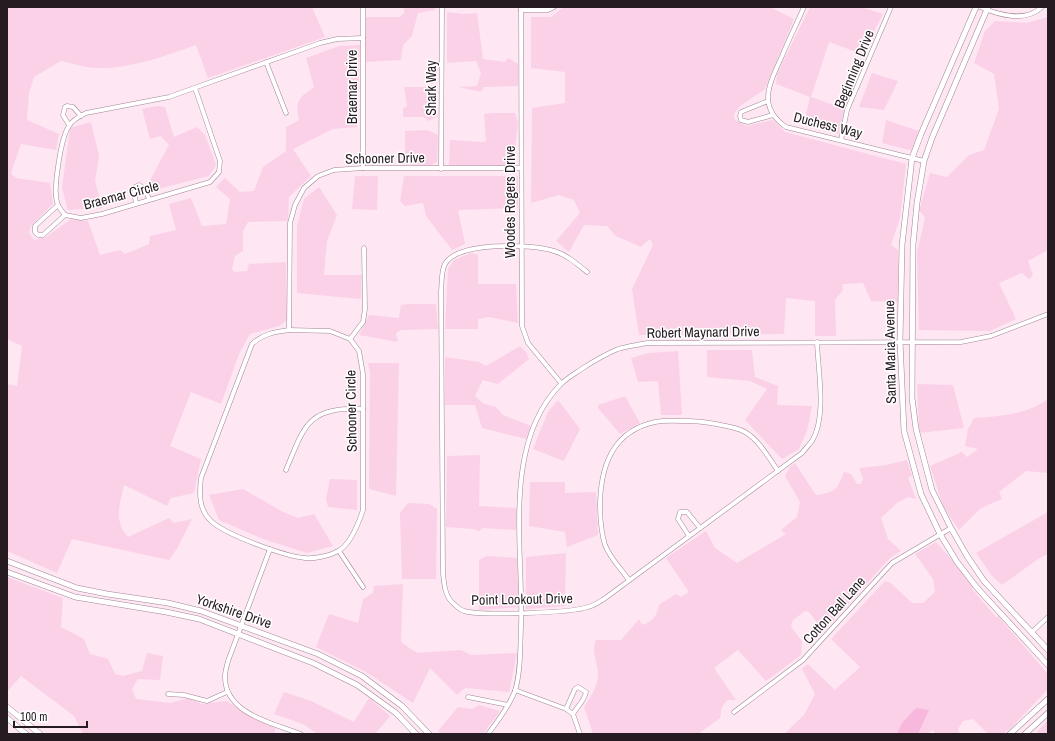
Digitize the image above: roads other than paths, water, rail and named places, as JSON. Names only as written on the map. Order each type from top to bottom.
[{"type":"street","name":"Braemar Drive","points":[[363,7],[363,168]]},
{"type":"street","name":"Shark Way","points":[[441,169],[442,7]]},
{"type":"street","points":[[521,8],[548,10],[554,7]]},
{"type":"street","name":"Duchess Way","points":[[804,7],[768,88],[768,101],[773,115],[786,127],[924,161]]},
{"type":"street","name":"Beginning Drive","points":[[841,140],[847,110],[891,7]]},
{"type":"street","name":"Santa Maria Avenue","points":[[976,7],[912,158],[902,245],[900,341],[904,431],[921,494],[940,534],[957,562],[978,589],[1048,665]]},
{"type":"street","points":[[980,7],[988,8],[1013,17],[1024,16],[1042,7]]},
{"type":"street","name":"Woodes Rogers Drive","points":[[521,8],[522,326],[528,343],[561,383]]},
{"type":"street","name":"Santa Maria Avenue","points":[[988,8],[932,138],[924,161],[917,203],[913,245],[912,398],[917,436],[932,490],[951,528],[967,556],[984,581],[1048,650]]},
{"type":"street","points":[[81,116],[73,107],[65,107],[63,115],[69,125],[81,116],[169,97],[320,43],[337,39],[363,38]]},
{"type":"street","points":[[266,62],[286,113]]},
{"type":"street","name":"Braemar Circle","points":[[69,125],[64,137],[55,189],[58,205],[65,215],[81,218],[102,214],[210,182],[219,172],[220,161],[216,145],[195,88]]},
{"type":"street","points":[[768,101],[741,112],[741,120],[748,122],[773,115]]},
{"type":"street","name":"Schooner Drive","points":[[290,330],[290,223],[295,205],[304,188],[318,176],[334,170],[363,168],[521,168]]},
{"type":"street","points":[[136,203],[134,193],[135,187],[139,185],[145,189],[149,199]]},
{"type":"street","points":[[58,205],[35,226],[35,232],[38,235],[43,235],[65,215]]},
{"type":"street","name":"Point Lookout Drive","points":[[587,272],[568,256],[552,250],[521,247],[476,247],[463,250],[445,264],[442,276],[441,299],[443,573],[445,591],[452,603],[463,611],[480,613],[588,608],[604,599],[802,453],[812,441],[817,428],[820,409],[817,342]]},
{"type":"street","points":[[363,588],[339,551],[305,558],[270,549],[221,529],[210,520],[199,497],[201,478],[252,344],[261,336],[272,332],[290,330],[330,331],[350,339],[363,322],[365,309],[364,248]]},
{"type":"street","name":"Robert Maynard Drive","points":[[488,734],[508,705],[515,690],[519,661],[521,612],[520,498],[525,451],[534,426],[545,406],[561,383],[594,361],[618,349],[647,343],[961,342],[991,336],[1048,314]]},
{"type":"street","name":"Schooner Circle","points":[[339,551],[358,526],[363,510],[363,374],[361,360],[356,346],[350,339]]},
{"type":"street","points":[[286,470],[301,434],[310,420],[325,412],[342,409],[363,410]]},
{"type":"street","points":[[629,580],[614,561],[605,545],[600,517],[601,481],[605,465],[614,448],[634,431],[655,422],[699,421],[745,431],[759,445],[778,471]]},
{"type":"street","points":[[921,494],[932,490]]},
{"type":"street","points":[[689,536],[678,517],[680,512],[687,512],[700,528]]},
{"type":"street","name":"Cotton Ball Lane","points":[[734,712],[803,660],[892,563],[951,528]]},
{"type":"street","points":[[270,549],[228,661],[225,677],[227,692],[244,712],[301,734]]},
{"type":"street","name":"Yorkshire Drive","points":[[7,561],[78,588],[107,594],[168,602],[201,611],[318,654],[362,676],[402,706],[429,734]]},
{"type":"street","name":"Yorkshire Drive","points":[[7,572],[75,597],[186,616],[313,663],[357,685],[396,713],[416,734]]},
{"type":"street","points":[[978,589],[984,581]]},
{"type":"street","points":[[1032,632],[1048,617]]},
{"type":"street","points":[[1011,626],[1019,619]]},
{"type":"street","points":[[566,709],[575,689],[578,687],[582,688],[586,692],[586,696],[579,703],[573,714]]},
{"type":"street","points":[[515,690],[566,709],[573,714],[580,734]]},
{"type":"street","points":[[168,694],[184,695],[207,701],[227,692]]},
{"type":"street","points":[[468,697],[508,705]]},
{"type":"street","points":[[1010,734],[1048,699]]},
{"type":"street","points":[[7,707],[40,734]]},
{"type":"street","points":[[1025,734],[1048,713]]},
{"type":"street","points":[[7,718],[26,734]]}]
